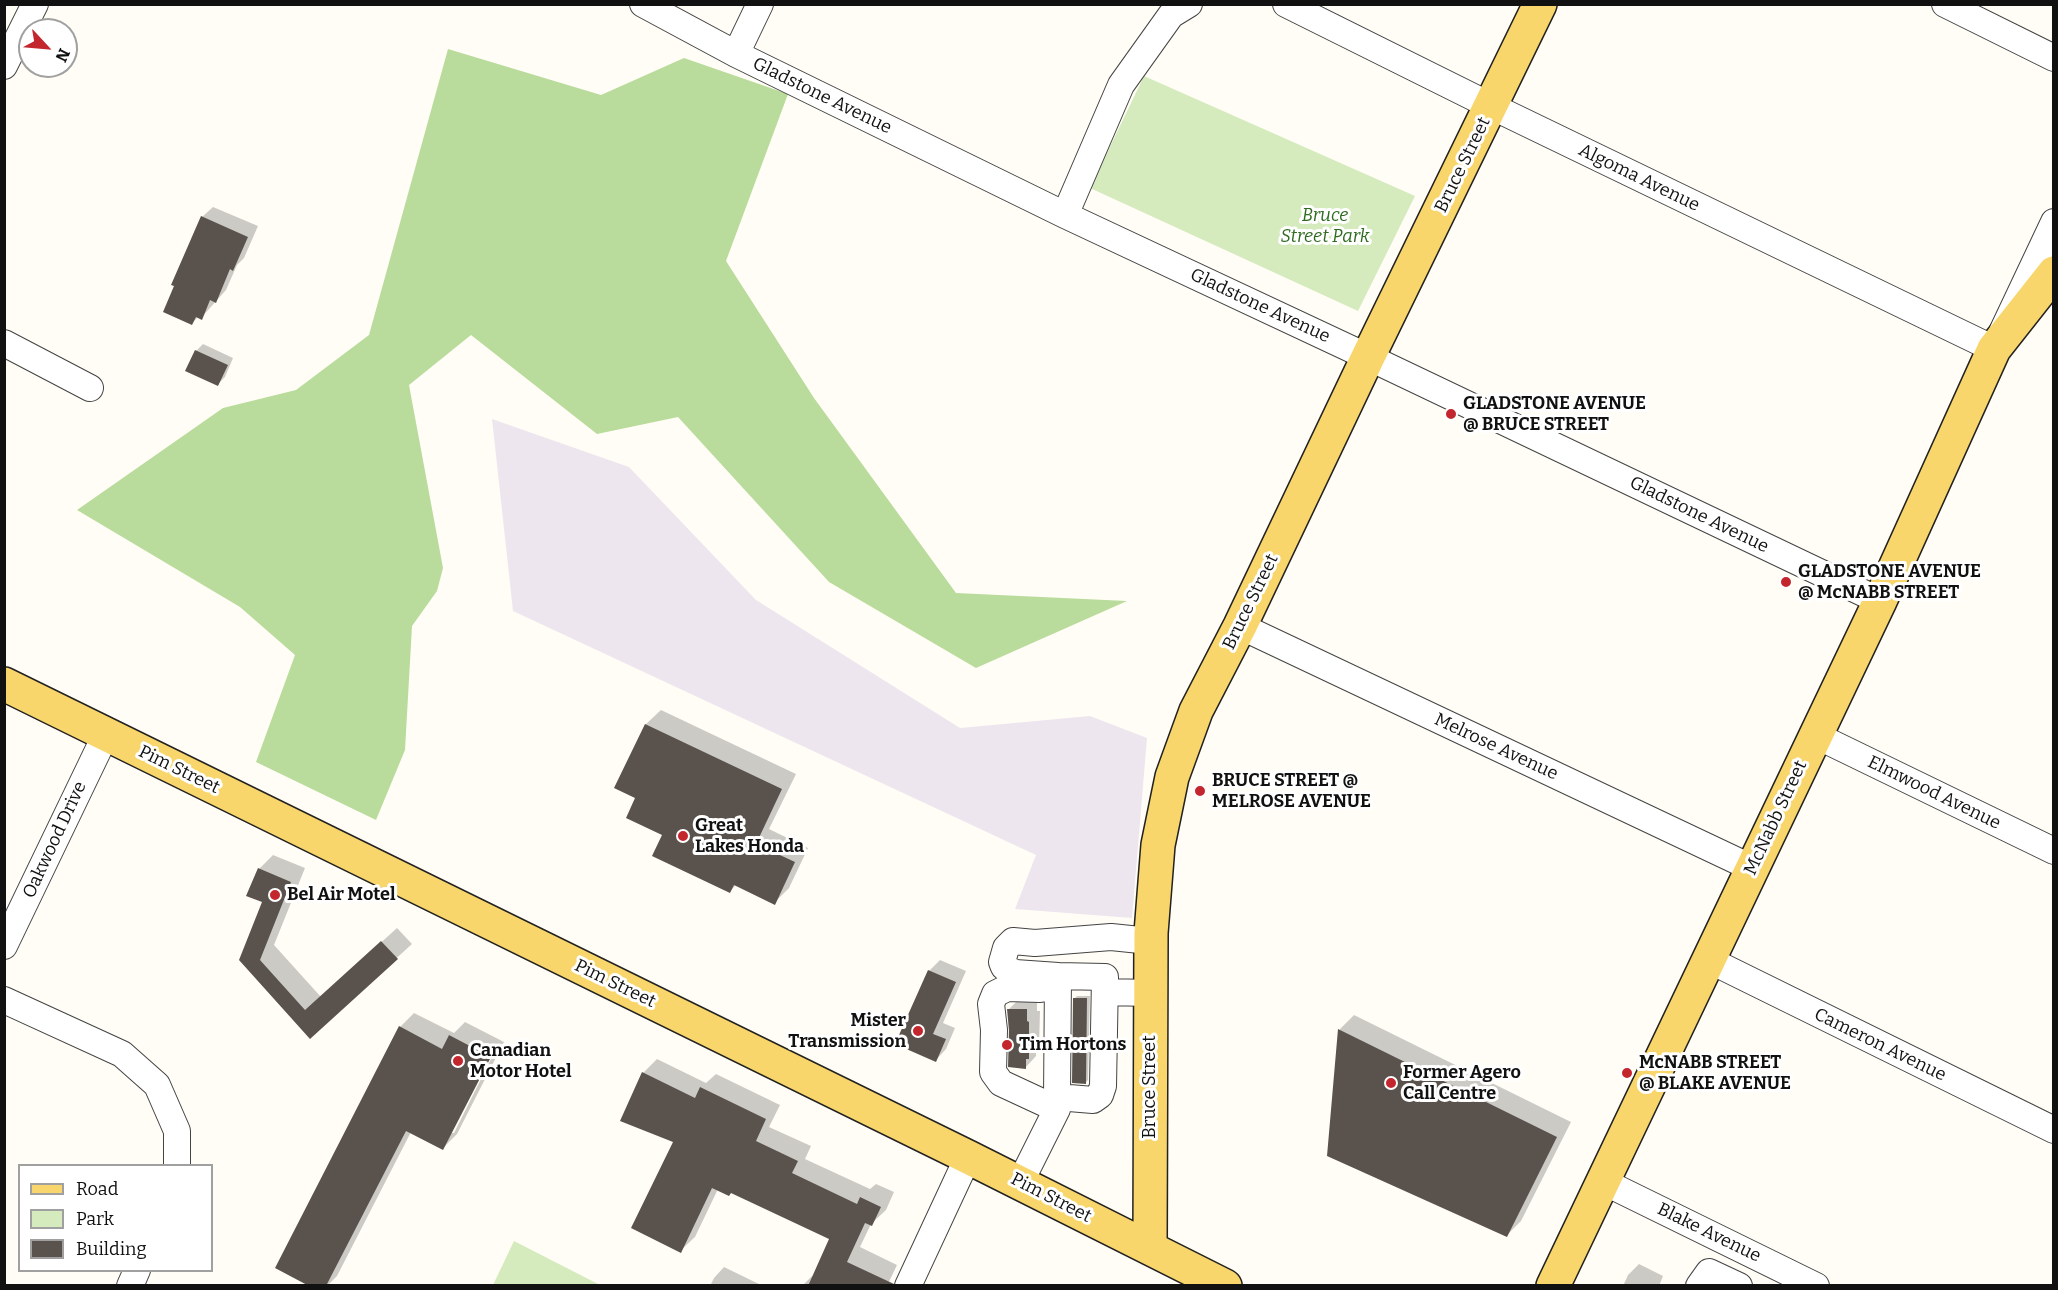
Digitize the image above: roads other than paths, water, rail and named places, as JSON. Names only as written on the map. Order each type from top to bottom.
[{"type":"main road","name":"Bruce Street","points":[[1150,1248],[1150,941],[1158,845],[1172,777],[1196,711],[1240,626],[1540,4]]},
{"type":"main road","name":"McNabb Street","points":[[1553,1286],[1707,959],[1880,601],[1994,348],[2054,273]]},
{"type":"main road","name":"Pim Street","points":[[4,684],[968,1157],[1225,1286]]},
{"type":"street","points":[[4,66],[12,31],[35,4]]},
{"type":"street","name":"Gladstone Avenue","points":[[643,4],[736,54],[1065,215],[1880,601]]},
{"type":"street","points":[[736,54],[760,4]]},
{"type":"street","points":[[1065,215],[1121,85],[1171,15],[1189,4]]},
{"type":"street","name":"Algoma Avenue","points":[[1286,4],[1491,106],[1994,348]]},
{"type":"street","points":[[1945,4],[2054,58]]},
{"type":"street","name":"McNabb Street","points":[[1994,348],[2054,222]]},
{"type":"street","points":[[4,343],[90,388]]},
{"type":"street","name":"Melrose Avenue","points":[[1240,626],[1752,868]]},
{"type":"street","name":"Oakwood Drive","points":[[4,946],[105,734]]},
{"type":"street","name":"Elmwood Avenue","points":[[1815,735],[2054,851]]},
{"type":"street","points":[[1058,983],[1015,973],[1004,967],[1003,956],[1009,944],[1013,941],[1111,937],[1150,941]]},
{"type":"street","points":[[1020,1183],[1057,1103],[1058,983],[1040,952],[1028,942]]},
{"type":"street","name":"Cameron Avenue","points":[[1707,959],[2054,1130]]},
{"type":"street","points":[[1105,977],[1105,992],[1103,1086],[1097,1098],[1057,1103],[997,1080],[993,1072],[994,1030],[991,1011],[995,994],[1002,989],[1105,977]]},
{"type":"street","points":[[1105,992],[1150,993]]},
{"type":"street","points":[[4,1000],[122,1054],[157,1085],[177,1131],[177,1164]]},
{"type":"street","points":[[908,1286],[968,1157]]},
{"type":"street","name":"Blake Avenue","points":[[1602,1181],[1816,1286]]},
{"type":"street","points":[[1699,1286],[1709,1272],[1740,1286],[1755,1256]]},
{"type":"street","points":[[130,1286],[136,1272]]},
{"type":"place","name":"GLADSTONE AVENUE @ BRUCE STREET","points":[[1451,414]]},
{"type":"place","name":"GLADSTONE AVENUE @ McNABB STREET","points":[[1786,582]]},
{"type":"place","name":"BRUCE STREET @ MELROSE AVENUE","points":[[1200,791]]},
{"type":"place","name":"Great Lakes Honda","points":[[683,836]]},
{"type":"place","name":"Bel Air Motel","points":[[275,895]]},
{"type":"place","name":"Mister Transmission","points":[[918,1031]]},
{"type":"place","name":"Tim Hortons","points":[[1007,1045]]},
{"type":"place","name":"Canadian Motor Hotel","points":[[458,1061]]},
{"type":"place","name":"McNABB STREET @ BLAKE AVENUE","points":[[1627,1073]]},
{"type":"place","name":"Former Agero Call Centre","points":[[1391,1083]]},
{"type":"park label","name":"Bruce Street Park","points":[[1325,226]]}]
